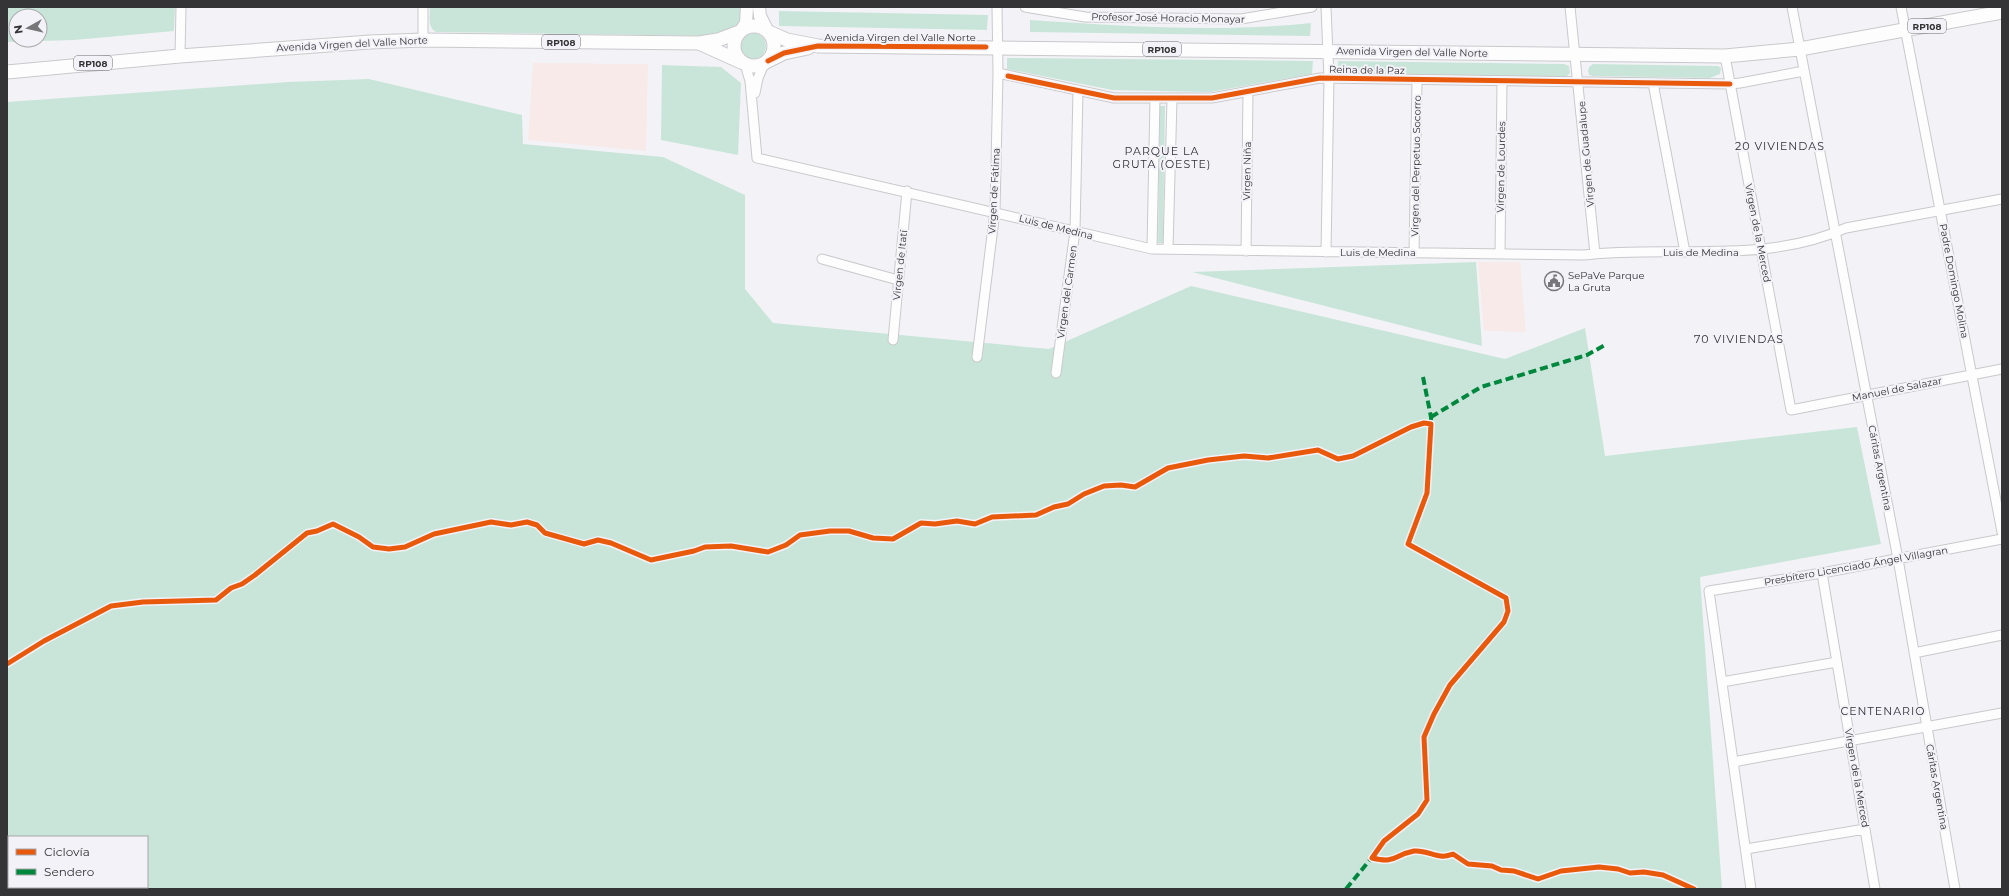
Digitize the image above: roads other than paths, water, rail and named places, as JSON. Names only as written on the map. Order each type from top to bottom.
[{"type":"main road","points":[[743,63],[735,51],[734,44],[746,23],[747,7]]},
{"type":"main road","points":[[760,7],[760,16],[774,44],[772,56],[766,62]]},
{"type":"main road","name":"Avenida Virgen del Valle Norte","points":[[768,31],[787,40],[818,46],[1725,56],[1800,49],[2002,12]]},
{"type":"main road","name":"RP108","points":[[741,31],[755,26],[768,31]]},
{"type":"main road","name":"Avenida Virgen del Valle Norte","points":[[7,72],[180,56],[347,43],[423,40],[699,44],[741,31]]},
{"type":"main road","name":"Avenida Virgen del Valle Norte","points":[[699,44],[743,63]]},
{"type":"main road","name":"Avenida Virgen del Valle Norte","points":[[766,62],[784,53],[818,46]]},
{"type":"main road","name":"RP108","points":[[743,63],[754,66],[766,62]]},
{"type":"street","points":[[180,56],[181,7]]},
{"type":"street","points":[[423,7],[423,40]]},
{"type":"street","name":"Virgen de Fátima","points":[[977,357],[995,211],[998,73],[996,7]]},
{"type":"street","name":"Profesor José Horacio Monayar","points":[[1025,7],[1085,17],[1241,19],[1312,7]]},
{"type":"street","points":[[1326,7],[1326,51],[1329,78],[1326,252]]},
{"type":"street","name":"Virgen de Guadalupe","points":[[1570,7],[1579,82],[1595,254]]},
{"type":"street","name":"Cáritas Argentina","points":[[1792,7],[1898,559],[1955,889]]},
{"type":"street","name":"Padre Domingo Molina","points":[[1901,7],[2002,532]]},
{"type":"street","name":"Virgen de la Merced","points":[[1725,56],[1791,410]]},
{"type":"street","points":[[753,110],[758,78],[766,62]]},
{"type":"street","points":[[743,63],[750,81],[753,110]]},
{"type":"street","name":"Reina de la Paz","points":[[998,73],[1114,98],[1212,98],[1320,78],[1730,84],[1804,72]]},
{"type":"street","name":"Virgen del Perpetuo Socorro","points":[[1414,252],[1417,80]]},
{"type":"street","name":"Virgen de Lourdes","points":[[1500,254],[1502,81]]},
{"type":"street","points":[[1653,83],[1685,252]]},
{"type":"street","name":"Virgen del Carmen","points":[[1056,373],[1075,231],[1078,90]]},
{"type":"street","name":"Virgen Niña","points":[[1246,251],[1248,91]]},
{"type":"street","points":[[1152,249],[1155,98]]},
{"type":"street","points":[[1168,249],[1172,98]]},
{"type":"street","name":"Luis de Medina","points":[[753,110],[757,158],[995,211],[1152,249],[1500,254],[1595,254],[1611,252],[1762,250],[1824,238],[1846,228],[2002,199]]},
{"type":"street","name":"Virgen de Itatí","points":[[892,340],[907,191]]},
{"type":"street","points":[[822,259],[898,280]]},
{"type":"street","name":"Manuel de Salazar","points":[[1791,410],[2002,369]]},
{"type":"street","name":"Presbítero Licenciado Ángel Villagran","points":[[1722,682],[1709,591],[1822,573],[2002,539]]},
{"type":"street","name":"Virgen de la Merced","points":[[1822,573],[1875,889]]},
{"type":"street","points":[[1914,653],[2002,635]]},
{"type":"street","points":[[1751,889],[1722,682],[1837,662]]},
{"type":"street","points":[[1733,762],[2002,713]]},
{"type":"street","points":[[1746,849],[1865,829]]},
{"type":"place","name":"SePaVe Parque La Gruta","points":[[1554,281]]},
{"type":"district","name":"20 VIVIENDAS","points":[[1780,146]]},
{"type":"district","name":"PARQUE LA GRUTA (OESTE)","points":[[1162,157]]},
{"type":"district","name":"70 VIVIENDAS","points":[[1739,339]]},
{"type":"district","name":"CENTENARIO","points":[[1883,711]]}]
